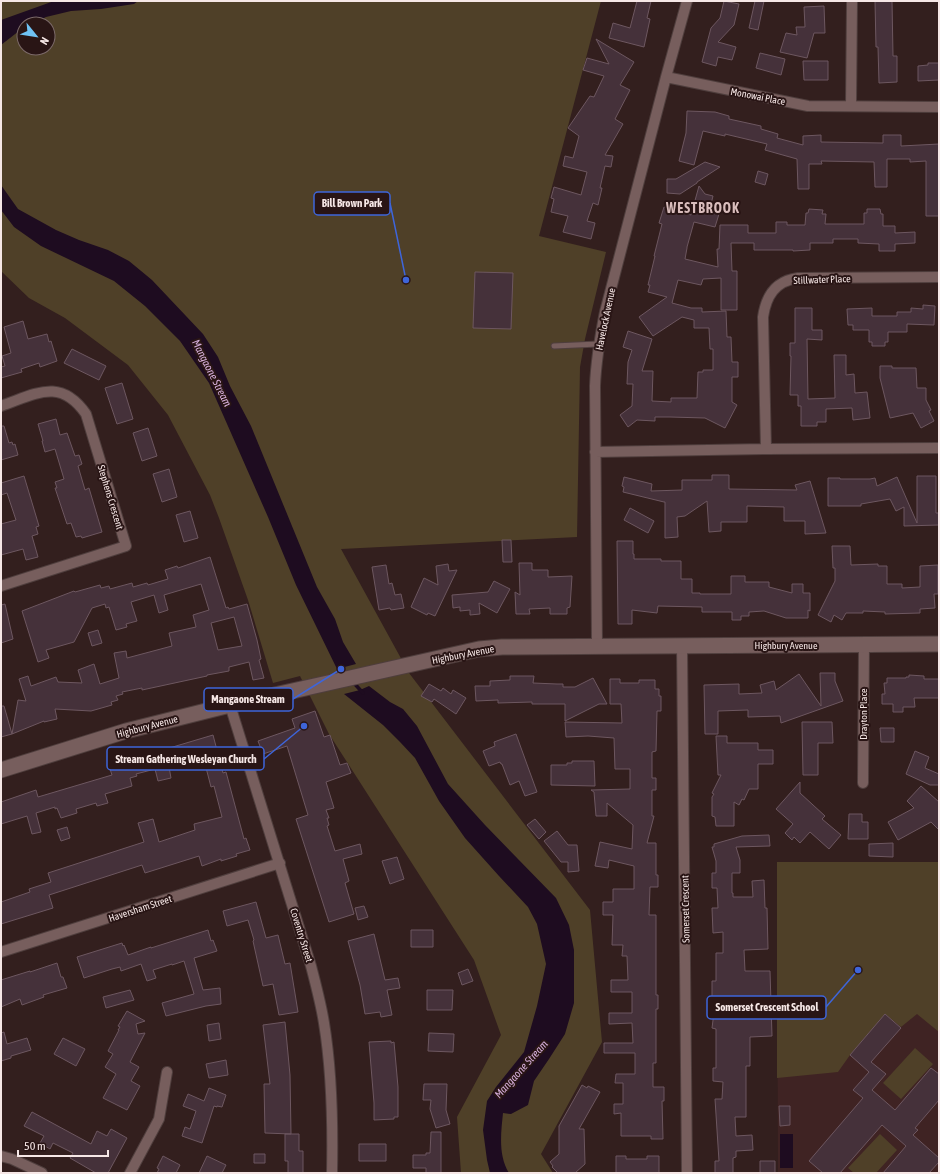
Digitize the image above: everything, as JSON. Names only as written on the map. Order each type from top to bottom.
[{"type":"street","name":"Havelock Avenue","points":[[597,646],[595,386],[598,344],[605,312],[687,1]]},
{"type":"street","points":[[851,106],[852,1]]},
{"type":"street","name":"Monowai Place","points":[[666,77],[808,106],[939,107]]},
{"type":"street","name":"Stillwater Place","points":[[766,449],[763,317],[764,307],[772,290],[790,279],[798,278],[939,277]]},
{"type":"street","name":"Stephens Crescent","points":[[1,406],[37,394],[55,391],[64,393],[73,398],[80,405],[86,414],[126,546],[1,586]]},
{"type":"street","points":[[595,452],[939,448]]},
{"type":"street","name":"Highbury Avenue","points":[[1,770],[126,731],[230,705],[479,649],[502,647],[682,645],[939,644]]},
{"type":"street","name":"Somerset Crescent","points":[[682,645],[687,1173]]},
{"type":"street","name":"Drayton Place","points":[[863,783],[864,645]]},
{"type":"street","name":"Coventry Street","points":[[230,705],[280,863],[319,994],[330,1075],[332,1173]]},
{"type":"street","name":"Haversham Street","points":[[1,952],[280,863]]},
{"type":"street","points":[[130,1173],[159,1119],[167,1072]]},
{"type":"street","points":[[1,1156],[12,1159],[42,1173]]},
{"type":"lane","points":[[554,346],[598,344]]},
{"type":"shaded area","points":[[1,1],[601,1],[539,236],[606,252],[585,339],[580,367],[577,537],[341,549],[409,673],[590,910],[602,1042],[541,1154],[553,1173],[461,1173],[457,1117],[501,1035],[474,960],[329,734],[300,676],[273,683],[248,600],[210,495],[168,415],[128,365],[65,318],[29,298],[1,271]]},
{"type":"shaded area","points":[[777,862],[939,862],[939,1173],[778,1173]]},
{"type":"shaded area","points":[[777,862],[939,862],[939,1032],[917,1014],[901,1027],[885,1014],[850,1055],[838,1072],[777,1078]]},
{"type":"shaded area","points":[[915,1048],[933,1064],[901,1099],[883,1083]]},
{"type":"shaded area","points":[[880,1134],[897,1150],[876,1173],[854,1173],[848,1168]]},
{"type":"water","points":[[54,1],[138,1],[134,4],[101,9],[71,11],[50,16],[16,16],[16,33],[1,45],[1,20]]},
{"type":"water","points":[[1,185],[18,209],[56,230],[108,250],[129,261],[152,280],[203,334],[218,357],[230,386],[251,426],[317,587],[335,619],[343,642],[356,664],[337,669],[296,585],[209,383],[180,341],[145,306],[114,281],[41,246],[14,227],[1,210]]},
{"type":"water","points":[[369,686],[390,702],[403,709],[417,726],[448,784],[485,825],[556,898],[569,925],[574,950],[574,1003],[565,1034],[534,1081],[528,1105],[511,1114],[503,1113],[501,1144],[503,1159],[509,1173],[490,1173],[483,1130],[487,1101],[496,1087],[524,1052],[537,1006],[546,964],[537,924],[528,907],[465,838],[439,801],[415,758],[383,725],[344,694]]},
{"type":"water","points":[[780,1134],[793,1134],[793,1168],[780,1168]]},
{"type":"building","points":[[637,1],[651,1],[647,18],[650,19],[644,47],[609,38],[613,23],[630,28]]},
{"type":"building","points":[[724,1],[739,4],[734,25],[718,42],[736,47],[732,60],[718,57],[716,66],[702,62],[711,28],[720,18]]},
{"type":"building","points":[[755,1],[764,1],[758,30],[749,28]]},
{"type":"building","points":[[875,1],[892,1],[893,56],[897,56],[897,82],[879,83],[878,47],[876,47]]},
{"type":"building","points":[[824,6],[825,33],[814,33],[807,58],[780,52],[786,33],[797,35],[796,27],[805,27],[804,7]]},
{"type":"building","points":[[596,39],[634,62],[620,85],[630,90],[615,119],[623,124],[605,155],[613,156],[611,167],[605,166],[598,205],[593,203],[587,221],[595,223],[591,239],[563,232],[568,216],[551,212],[554,199],[551,198],[554,187],[581,195],[587,172],[563,166],[565,156],[573,158],[579,136],[568,128],[590,96],[594,97],[604,76],[583,70],[587,58],[609,64]]},
{"type":"building","points":[[760,53],[785,59],[781,75],[756,68]]},
{"type":"building","points":[[803,61],[828,61],[828,80],[804,80]]},
{"type":"building","points":[[928,63],[939,63],[939,80],[918,81],[918,66],[928,65]]},
{"type":"building","points":[[687,111],[715,112],[729,116],[729,119],[761,126],[761,129],[778,134],[777,138],[803,145],[803,136],[821,135],[821,142],[883,143],[883,135],[901,135],[901,146],[939,144],[939,216],[926,216],[926,161],[910,162],[910,159],[887,159],[887,187],[875,187],[874,162],[821,161],[822,164],[809,164],[809,189],[798,189],[797,159],[765,150],[767,144],[725,134],[725,136],[703,131],[694,165],[679,161],[686,133]]},
{"type":"building","points":[[705,162],[720,167],[680,194],[667,193],[667,179],[676,179]]},
{"type":"building","points":[[758,171],[768,174],[765,185],[755,182]]},
{"type":"building","points":[[699,186],[705,194],[713,196],[710,208],[715,210],[715,213],[719,214],[715,227],[694,222],[685,259],[718,267],[717,249],[719,249],[720,225],[748,225],[748,233],[776,233],[776,222],[787,222],[787,225],[805,225],[806,213],[808,213],[809,209],[823,210],[822,214],[826,214],[825,224],[864,224],[864,213],[867,213],[867,209],[880,209],[881,214],[883,214],[883,226],[895,226],[895,233],[915,232],[915,243],[895,244],[895,251],[879,251],[879,244],[858,243],[858,239],[833,239],[833,243],[810,243],[810,250],[793,251],[754,250],[754,243],[731,243],[732,271],[737,271],[737,310],[721,310],[721,278],[703,279],[701,285],[678,280],[672,303],[691,308],[702,308],[702,312],[726,311],[727,337],[731,337],[732,362],[738,362],[738,377],[732,377],[732,402],[737,405],[725,428],[705,418],[670,417],[655,417],[655,421],[637,420],[628,427],[620,415],[632,406],[633,384],[627,384],[628,362],[632,350],[623,347],[628,331],[652,339],[642,371],[653,371],[652,401],[671,402],[671,398],[697,398],[698,372],[703,372],[703,370],[713,370],[713,349],[710,349],[709,328],[694,328],[694,320],[682,317],[653,336],[639,317],[667,297],[648,292],[650,285],[648,285],[662,224],[659,223],[664,207],[691,215]]},
{"type":"building","points":[[475,272],[513,273],[511,329],[473,328]]},
{"type":"building","points":[[923,305],[935,306],[934,325],[907,324],[907,332],[888,332],[888,342],[885,342],[885,346],[872,346],[872,342],[869,342],[869,330],[853,330],[853,325],[848,325],[847,309],[872,308],[872,316],[897,316],[897,312],[911,312],[911,308],[923,309]]},
{"type":"building","points":[[795,308],[812,308],[812,330],[822,330],[822,340],[807,339],[808,399],[835,398],[834,355],[846,355],[846,375],[854,374],[855,393],[867,392],[870,418],[853,420],[852,408],[826,409],[826,422],[817,422],[817,426],[801,426],[801,406],[798,406],[798,395],[790,395],[790,343],[795,343]]},
{"type":"building","points":[[23,321],[28,339],[47,334],[49,342],[51,341],[57,361],[40,367],[39,363],[21,369],[22,372],[1,378],[1,367],[5,366],[2,356],[11,353],[4,327]]},
{"type":"building","points":[[72,349],[106,366],[99,380],[64,363]]},
{"type":"building","points":[[880,366],[892,366],[892,368],[916,368],[917,388],[926,388],[926,400],[934,421],[921,428],[913,413],[890,418],[880,378]]},
{"type":"building","points":[[122,383],[133,419],[117,424],[105,388]]},
{"type":"building","points":[[56,419],[60,435],[67,433],[75,456],[79,455],[82,464],[78,466],[85,490],[89,488],[102,532],[82,538],[81,536],[76,537],[71,523],[67,524],[55,488],[57,488],[55,482],[64,479],[55,449],[45,452],[38,424]]},
{"type":"building","points":[[1,426],[4,426],[9,443],[12,442],[13,445],[15,444],[18,455],[1,460]]},
{"type":"building","points":[[148,428],[157,456],[142,461],[133,433]]},
{"type":"building","points":[[169,469],[177,497],[162,502],[153,474]]},
{"type":"building","points":[[712,475],[729,475],[729,489],[797,490],[795,485],[810,481],[826,533],[805,534],[805,521],[784,521],[784,507],[747,506],[747,522],[721,522],[721,531],[709,532],[707,501],[685,516],[677,517],[678,537],[665,538],[665,502],[623,492],[624,487],[622,486],[624,477],[652,484],[651,491],[682,490],[682,480],[712,480]]},
{"type":"building","points":[[24,476],[39,526],[36,527],[38,534],[32,536],[38,557],[26,560],[23,549],[1,555],[1,524],[16,520],[7,493],[1,495],[1,483]]},
{"type":"building","points":[[917,476],[936,476],[936,513],[939,513],[939,525],[904,526],[904,507],[896,511],[890,499],[861,504],[861,506],[828,506],[828,478],[875,478],[877,486],[897,477],[917,523]]},
{"type":"building","points":[[630,508],[654,521],[648,533],[624,520]]},
{"type":"building","points":[[190,511],[198,538],[184,542],[176,515]]},
{"type":"building","points":[[502,540],[511,540],[512,562],[503,562]]},
{"type":"building","points":[[617,541],[633,541],[634,559],[681,561],[681,579],[692,579],[692,593],[731,594],[731,576],[745,576],[745,582],[769,582],[769,587],[792,593],[792,584],[803,584],[803,593],[810,593],[810,611],[808,610],[808,618],[786,618],[764,611],[749,612],[749,616],[741,616],[741,620],[732,620],[732,612],[702,612],[702,607],[658,606],[657,613],[632,610],[632,624],[618,624]]},
{"type":"building","points":[[832,546],[850,546],[851,565],[878,564],[878,566],[887,566],[887,584],[902,584],[902,588],[920,587],[920,566],[938,565],[938,594],[934,594],[935,608],[920,609],[920,613],[885,614],[885,612],[863,611],[863,613],[846,613],[842,620],[834,615],[831,622],[818,615],[835,581]]},
{"type":"building","points":[[210,557],[226,608],[228,607],[229,609],[247,604],[257,640],[261,659],[259,660],[264,678],[253,680],[249,662],[229,667],[229,671],[142,690],[142,688],[122,692],[123,694],[116,696],[118,700],[111,702],[112,705],[91,711],[55,709],[57,719],[44,721],[12,734],[18,700],[26,701],[19,679],[28,676],[31,686],[56,677],[58,682],[82,683],[78,670],[94,664],[100,684],[119,678],[114,653],[126,651],[127,658],[172,646],[169,633],[196,627],[193,615],[209,610],[201,584],[164,595],[168,610],[159,613],[154,595],[131,602],[137,621],[126,624],[127,627],[116,630],[109,607],[106,608],[105,604],[92,608],[74,642],[46,650],[49,658],[38,662],[22,611],[74,591],[100,585],[101,588],[109,586],[110,589],[132,583],[133,587],[147,583],[148,585],[168,579],[165,570],[177,566],[178,568]],"holes":[[[234,617],[242,646],[218,650],[211,623]]]},
{"type":"building","points":[[519,563],[532,563],[532,570],[548,570],[548,577],[572,576],[570,607],[567,608],[567,614],[550,614],[550,608],[529,609],[530,614],[516,614],[515,592],[520,595]]},
{"type":"building","points":[[448,564],[449,571],[457,570],[435,616],[428,613],[427,615],[411,607],[424,578],[438,585],[436,566]]},
{"type":"building","points":[[386,565],[389,584],[392,583],[395,595],[401,594],[404,608],[379,610],[372,567]]},
{"type":"building","points":[[494,581],[510,589],[497,613],[479,603],[480,614],[470,615],[470,610],[460,611],[460,607],[453,608],[452,595],[488,592]]},
{"type":"building","points":[[5,604],[13,639],[1,643],[1,605]]},
{"type":"building","points":[[98,630],[102,643],[92,646],[88,633]]},
{"type":"building","points":[[820,673],[835,673],[835,681],[843,701],[781,723],[780,716],[748,717],[748,710],[718,711],[718,734],[705,734],[704,685],[739,684],[739,694],[762,693],[760,685],[774,681],[776,690],[799,674],[821,706]]},
{"type":"building","points":[[909,675],[924,676],[924,679],[939,679],[939,698],[914,698],[915,707],[903,707],[903,712],[893,712],[893,704],[882,704],[882,694],[885,694],[884,683],[887,683],[887,678],[906,678],[909,677]]},
{"type":"building","points":[[510,676],[534,676],[533,683],[563,684],[563,687],[575,687],[593,678],[607,704],[599,704],[565,721],[565,704],[532,704],[532,702],[498,703],[498,700],[476,701],[475,686],[490,686],[490,681],[510,680]]},
{"type":"building","points":[[610,679],[620,679],[620,683],[639,683],[639,680],[655,680],[655,689],[659,689],[659,696],[661,696],[661,711],[657,711],[656,751],[652,752],[652,778],[656,778],[656,790],[652,790],[652,816],[654,816],[647,843],[656,843],[656,875],[658,875],[658,887],[650,887],[649,915],[656,915],[656,995],[658,995],[658,1009],[656,1009],[656,1063],[653,1063],[653,1087],[664,1087],[664,1101],[662,1101],[663,1139],[651,1139],[651,1136],[621,1136],[621,1113],[614,1114],[614,1104],[623,1104],[623,1083],[615,1083],[616,1074],[635,1074],[635,1053],[604,1053],[604,1043],[633,1043],[632,1023],[609,1024],[609,1013],[632,1013],[632,992],[611,992],[611,980],[628,980],[627,956],[622,956],[623,945],[612,945],[613,915],[603,915],[603,902],[613,902],[613,889],[634,889],[634,866],[609,860],[608,868],[595,866],[600,842],[632,849],[633,825],[607,803],[607,816],[596,816],[594,792],[591,790],[630,789],[630,769],[615,769],[614,738],[588,736],[566,737],[565,722],[622,723],[621,704],[610,704]]},
{"type":"building","points":[[429,684],[441,691],[443,688],[451,694],[453,690],[466,698],[456,714],[434,699],[432,702],[421,696]]},
{"type":"building","points":[[1,706],[4,706],[12,734],[1,737]]},
{"type":"building","points":[[315,711],[324,737],[330,735],[340,765],[347,763],[351,773],[326,782],[334,808],[326,810],[329,818],[327,818],[329,825],[327,826],[335,851],[360,844],[362,854],[343,859],[349,881],[345,883],[354,914],[329,922],[296,819],[308,815],[287,746],[263,754],[258,741],[295,728],[292,719]]},
{"type":"building","points":[[802,722],[832,722],[833,743],[818,743],[818,775],[803,775]]},
{"type":"building","points":[[880,728],[894,728],[894,742],[881,742]]},
{"type":"building","points":[[516,734],[537,792],[525,796],[519,781],[510,785],[500,762],[489,766],[483,751],[495,746],[494,742]]},
{"type":"building","points":[[213,735],[223,773],[226,772],[244,839],[246,838],[250,850],[236,854],[237,856],[221,861],[221,859],[202,866],[199,856],[145,873],[142,865],[49,895],[53,908],[1,924],[1,902],[30,892],[29,889],[51,882],[48,873],[144,842],[138,823],[153,819],[159,842],[195,830],[194,824],[222,817],[214,786],[211,787],[203,756],[169,767],[171,778],[158,781],[155,769],[136,774],[137,776],[130,778],[132,786],[105,794],[108,803],[97,806],[96,803],[76,809],[77,813],[61,818],[57,808],[55,809],[55,807],[36,813],[41,832],[32,834],[27,816],[1,824],[1,802],[36,790],[38,797],[112,775],[109,766]]},
{"type":"building","points":[[716,736],[727,736],[727,743],[758,743],[758,750],[773,750],[773,764],[758,764],[758,789],[749,789],[744,800],[742,799],[739,805],[734,802],[734,826],[716,826],[715,817],[712,816],[712,797],[714,794],[712,793],[721,775],[718,775]]},
{"type":"building","points":[[915,751],[929,757],[925,768],[939,774],[939,785],[930,785],[906,774]]},
{"type":"building","points":[[572,761],[594,761],[595,786],[551,785],[551,765],[567,765],[567,763],[572,763]]},
{"type":"building","points":[[800,782],[800,793],[825,816],[822,819],[841,835],[829,849],[810,832],[800,843],[794,837],[792,840],[785,833],[793,824],[776,809]]},
{"type":"building","points":[[921,786],[939,802],[939,830],[931,822],[898,840],[888,822],[914,808],[907,801]]},
{"type":"building","points":[[849,814],[862,814],[862,822],[868,822],[868,839],[848,839]]},
{"type":"building","points":[[535,819],[546,832],[539,839],[527,825]]},
{"type":"building","points":[[67,827],[70,838],[61,841],[57,830]]},
{"type":"building","points":[[557,831],[568,845],[577,845],[579,871],[568,872],[568,862],[561,862],[544,841]]},
{"type":"building","points":[[769,835],[770,846],[736,847],[740,860],[740,873],[732,873],[732,893],[733,897],[753,897],[752,881],[764,880],[765,908],[767,908],[768,949],[744,950],[745,971],[770,971],[772,1036],[750,1037],[750,1066],[746,1066],[746,1117],[735,1117],[736,1136],[752,1135],[753,1150],[736,1151],[736,1157],[733,1158],[733,1173],[715,1173],[715,1161],[719,1161],[715,1099],[722,1099],[723,1082],[713,1081],[713,1068],[716,1068],[716,1029],[712,1028],[716,997],[712,997],[712,981],[716,981],[716,953],[723,953],[723,932],[713,933],[712,908],[718,908],[717,888],[712,888],[712,873],[716,873],[716,861],[712,847],[714,847],[714,844],[742,836]]},
{"type":"building","points":[[893,843],[893,857],[869,856],[869,844]]},
{"type":"building","points":[[397,857],[404,879],[390,884],[382,861]]},
{"type":"building","points":[[256,902],[266,938],[278,935],[285,964],[290,963],[298,1012],[279,1015],[273,984],[263,986],[254,940],[248,920],[227,926],[223,911]]},
{"type":"building","points":[[364,906],[368,917],[358,920],[355,908]]},
{"type":"building","points":[[208,930],[211,941],[213,940],[217,951],[194,958],[203,990],[220,988],[221,1004],[206,1006],[166,1016],[162,1003],[194,994],[184,961],[153,970],[156,978],[147,981],[141,964],[121,971],[120,967],[84,978],[77,957],[122,943],[128,955]]},
{"type":"building","points":[[411,930],[433,930],[433,947],[411,947]]},
{"type":"building","points":[[374,934],[385,980],[398,978],[400,988],[387,990],[392,1015],[381,1017],[380,1012],[365,1014],[360,985],[348,941]]},
{"type":"building","points":[[57,963],[61,977],[63,977],[67,988],[43,995],[44,997],[22,1005],[20,999],[1,1007],[1,980]]},
{"type":"building","points":[[468,969],[473,981],[462,985],[458,973]]},
{"type":"building","points":[[130,990],[134,1000],[106,1008],[103,997]]},
{"type":"building","points":[[427,990],[453,990],[452,1010],[427,1010]]},
{"type":"building","points":[[127,1011],[145,1021],[136,1024],[138,1034],[145,1033],[130,1062],[139,1067],[131,1081],[140,1086],[127,1110],[103,1098],[116,1074],[105,1067],[113,1054],[108,1051],[119,1030],[120,1027],[118,1026]]},
{"type":"building","points":[[885,1014],[901,1028],[871,1062],[886,1074],[872,1090],[895,1110],[931,1068],[939,1074],[939,1100],[915,1128],[918,1130],[913,1135],[939,1158],[939,1162],[929,1173],[883,1173],[906,1146],[882,1125],[840,1173],[823,1173],[809,1161],[863,1098],[853,1090],[869,1072],[850,1055]]},
{"type":"building","points":[[285,1022],[290,1075],[291,1134],[265,1133],[264,1084],[270,1084],[263,1025]]},
{"type":"building","points":[[219,1023],[221,1039],[209,1041],[207,1025]]},
{"type":"building","points":[[4,1032],[7,1044],[27,1038],[31,1050],[11,1056],[11,1058],[1,1061],[1,1033]]},
{"type":"building","points":[[429,1033],[454,1034],[453,1052],[428,1051]]},
{"type":"building","points":[[63,1038],[85,1049],[76,1066],[54,1054]]},
{"type":"building","points":[[391,1041],[391,1043],[394,1042],[398,1087],[398,1117],[394,1117],[394,1119],[374,1120],[369,1042]]},
{"type":"building","points":[[226,1060],[228,1075],[209,1078],[206,1064]]},
{"type":"building","points":[[424,1084],[447,1084],[446,1110],[450,1124],[436,1128],[430,1109],[431,1100],[423,1100]]},
{"type":"building","points":[[582,1085],[587,1088],[588,1086],[600,1092],[579,1129],[584,1129],[585,1164],[575,1173],[558,1173],[552,1167],[553,1166],[550,1162],[559,1154],[559,1126]]},
{"type":"building","points":[[209,1088],[226,1095],[222,1107],[214,1106],[202,1143],[182,1136],[185,1127],[190,1129],[196,1111],[183,1106],[188,1094],[204,1101]]},
{"type":"building","points":[[779,1106],[790,1106],[790,1125],[780,1126]]},
{"type":"building","points":[[32,1112],[91,1144],[97,1131],[107,1136],[111,1129],[127,1138],[108,1173],[96,1173],[70,1158],[73,1153],[53,1143],[50,1149],[40,1143],[44,1136],[24,1126]]},
{"type":"building","points":[[431,1132],[441,1132],[441,1173],[426,1173],[426,1168],[413,1168],[413,1155],[426,1155],[426,1153],[430,1153]]},
{"type":"building","points":[[285,1134],[299,1134],[299,1151],[303,1151],[303,1173],[288,1173],[288,1161],[285,1161]]},
{"type":"building","points":[[359,1144],[386,1144],[386,1161],[359,1161]]},
{"type":"building","points":[[254,1154],[265,1154],[265,1163],[254,1163]]},
{"type":"building","points":[[163,1156],[180,1165],[176,1173],[157,1173],[159,1169],[157,1168]]},
{"type":"building","points":[[207,1156],[226,1165],[222,1173],[199,1173]]},
{"type":"building","points":[[616,1156],[626,1156],[626,1159],[647,1159],[647,1156],[659,1156],[659,1173],[616,1173]]},
{"type":"building","points":[[760,1161],[775,1161],[775,1173],[760,1173]]},
{"type":"waterway","name":"Mangaone Stream","points":[[353,682],[363,693]]},
{"type":"place","name":"Bill Brown Park","points":[[406,280]]},
{"type":"place","name":"Mangaone Stream","points":[[341,669]]},
{"type":"place","name":"Stream Gathering Wesleyan Church","points":[[304,726]]},
{"type":"place","name":"Somerset Crescent School","points":[[858,970]]},
{"type":"district","name":"WESTBROOK","points":[[703,208]]}]
